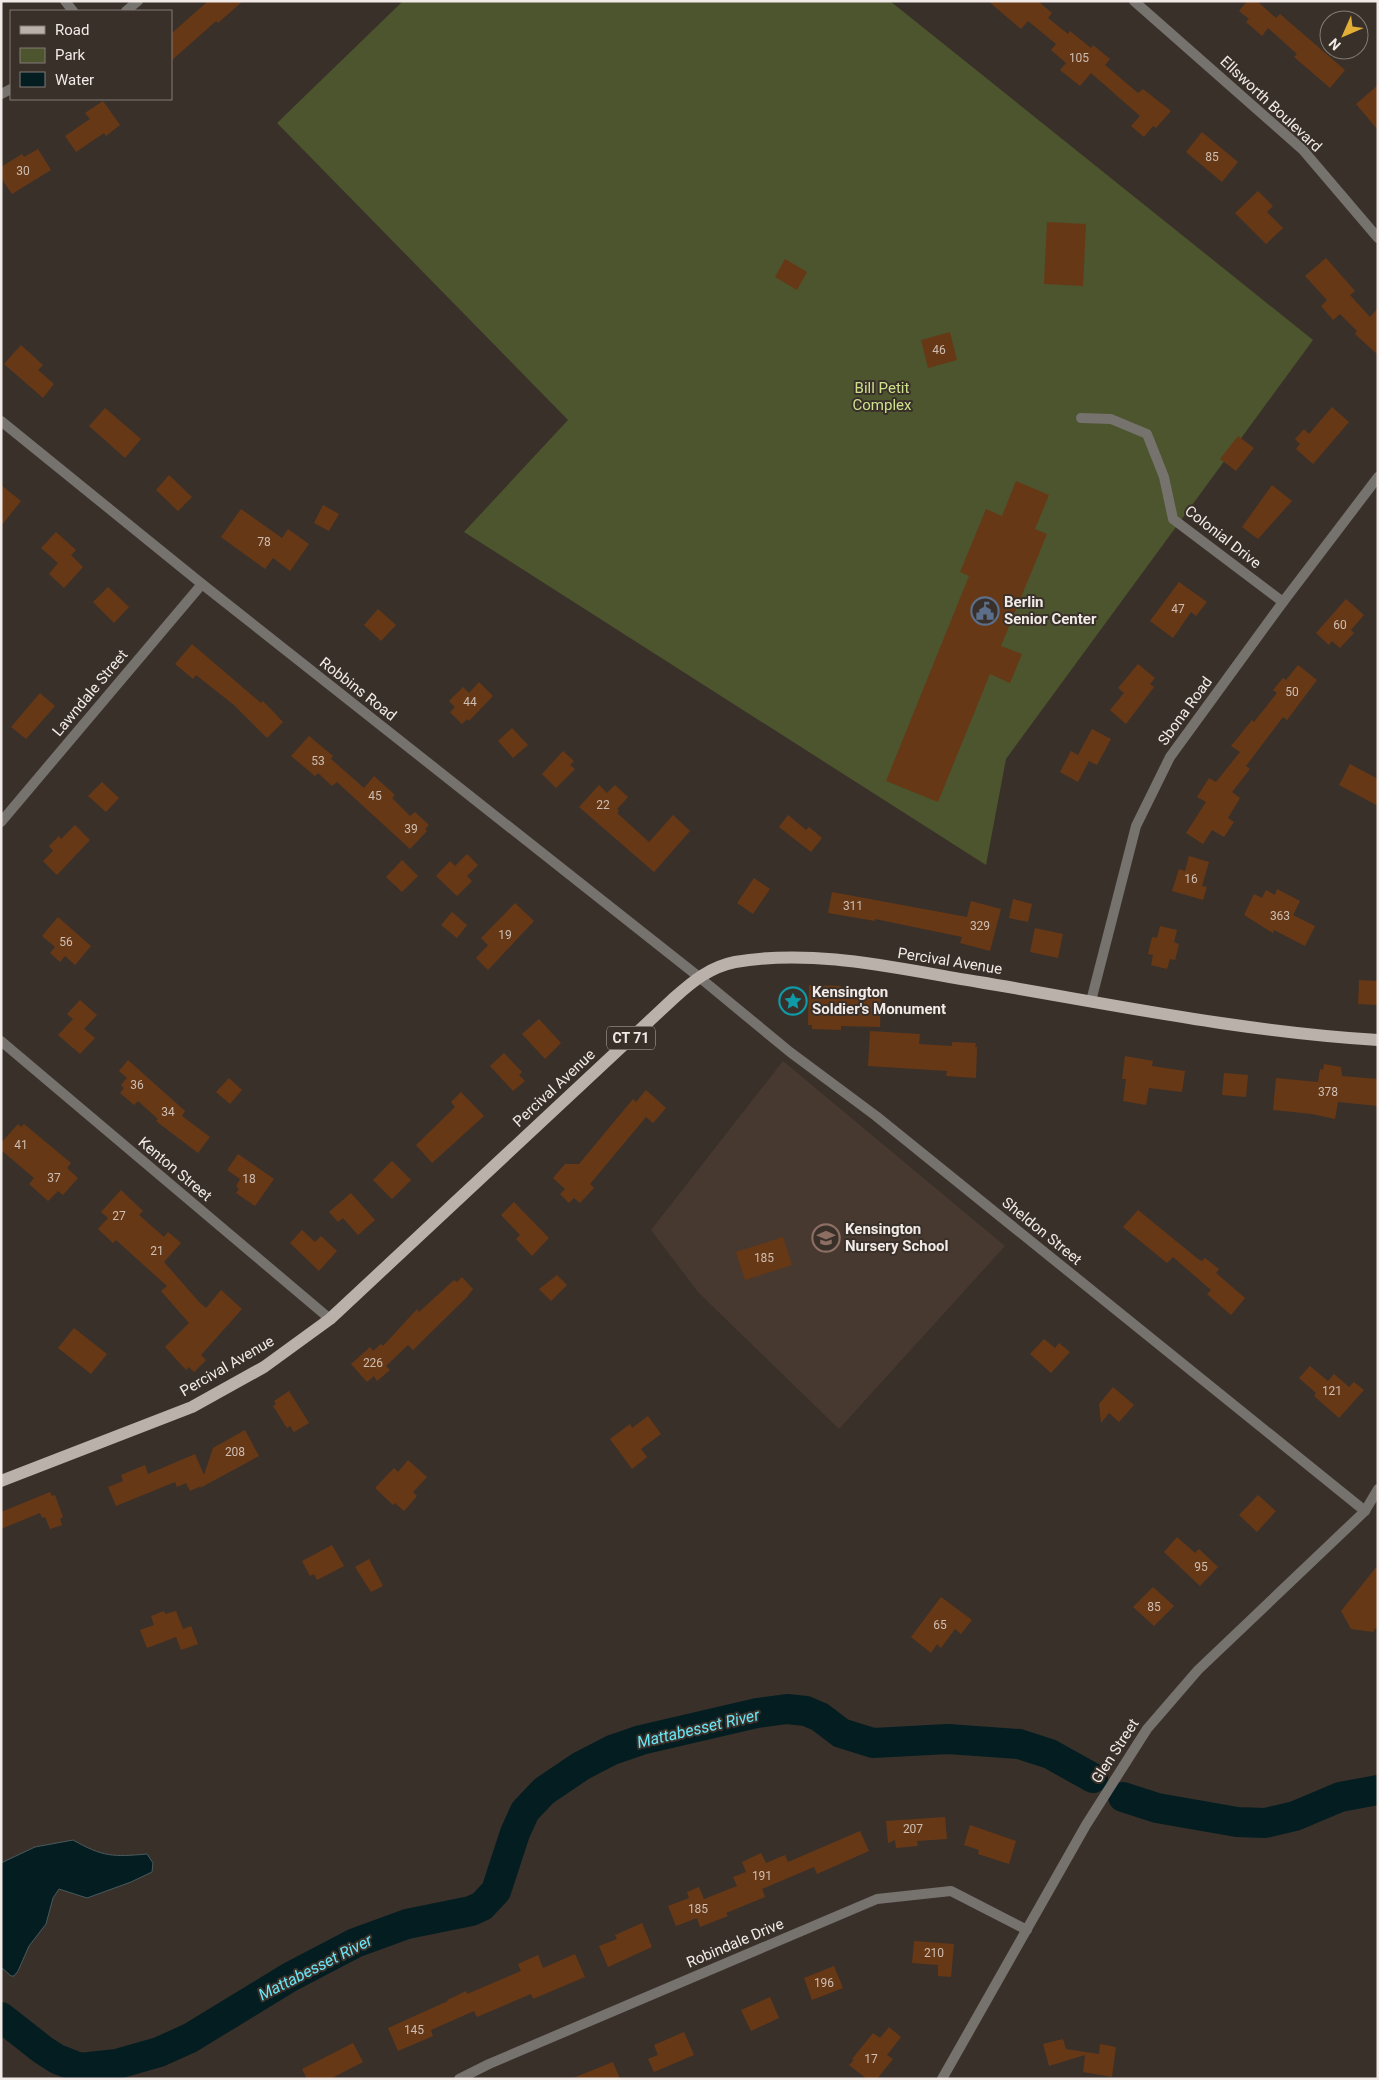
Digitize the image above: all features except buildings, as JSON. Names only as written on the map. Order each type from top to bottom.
[{"type":"main road","name":"Percival Avenue","points":[[1,1482],[192,1407],[264,1367],[330,1319],[699,977],[711,969],[744,961],[797,958],[836,960],[1091,1001],[1206,1022],[1378,1040]]},
{"type":"street","points":[[127,10],[138,1]]},
{"type":"street","name":"Ellsworth Boulevard","points":[[1134,1],[1303,150],[1378,238]]},
{"type":"street","name":"Colonial Drive","points":[[1081,418],[1111,419],[1147,434],[1164,477],[1173,519],[1283,602]]},
{"type":"street","name":"Robbins Road","points":[[1,421],[202,584],[699,977]]},
{"type":"street","name":"Sbona Road","points":[[1091,1001],[1136,826],[1170,757],[1283,602],[1378,477]]},
{"type":"street","name":"Lawndale Street","points":[[1,822],[202,584]]},
{"type":"street","name":"Sheldon Street","points":[[699,977],[790,1052],[876,1116],[1365,1511]]},
{"type":"street","name":"Kenton Street","points":[[1,1041],[330,1319]]},
{"type":"street","name":"Glen Street","points":[[942,2079],[1118,1771],[1165,1706],[1198,1670],[1365,1511],[1378,1490]]},
{"type":"street","name":"Robindale Drive","points":[[459,2079],[498,2060],[877,1899],[950,1890],[1027,1930]]},
{"type":"shaded area","name":"Kensington Nursery School","points":[[783,1061],[1005,1246],[839,1429],[698,1292],[651,1230]]},
{"type":"green space","name":"Bill Petit Complex","points":[[403,1],[890,1],[1313,340],[1006,759],[986,865],[464,532],[568,420],[277,123]]},
{"type":"water","points":[[73,1840],[101,1853],[117,1855],[147,1854],[153,1863],[152,1872],[87,1898],[59,1889],[53,1898],[46,1924],[29,1946],[18,1971],[14,1976],[11,1976],[1,1967],[1,1863],[35,1847]]},
{"type":"waterway","name":"Mattabesset River","points":[[1,2017],[43,2050],[57,2059],[80,2068],[117,2064],[159,2052],[190,2038],[290,1977],[355,1943],[407,1924],[471,1911],[482,1906],[496,1891],[515,1833],[525,1811],[544,1791],[581,1766],[612,1750],[641,1740],[757,1713],[787,1709],[806,1711],[820,1717],[841,1733],[873,1743],[948,1739],[1019,1744],[1050,1754],[1093,1778]]},
{"type":"waterway","name":"Mattabesset River","points":[[1123,1797],[1157,1808],[1237,1822],[1265,1823],[1295,1816],[1340,1797],[1378,1790]]},
{"type":"place","name":"Berlin Senior Center","points":[[985,611]]},
{"type":"place","name":"Kensington Soldier's Monument","points":[[793,1001]]},
{"type":"place","name":"Kensington Nursery School","points":[[826,1238]]}]
